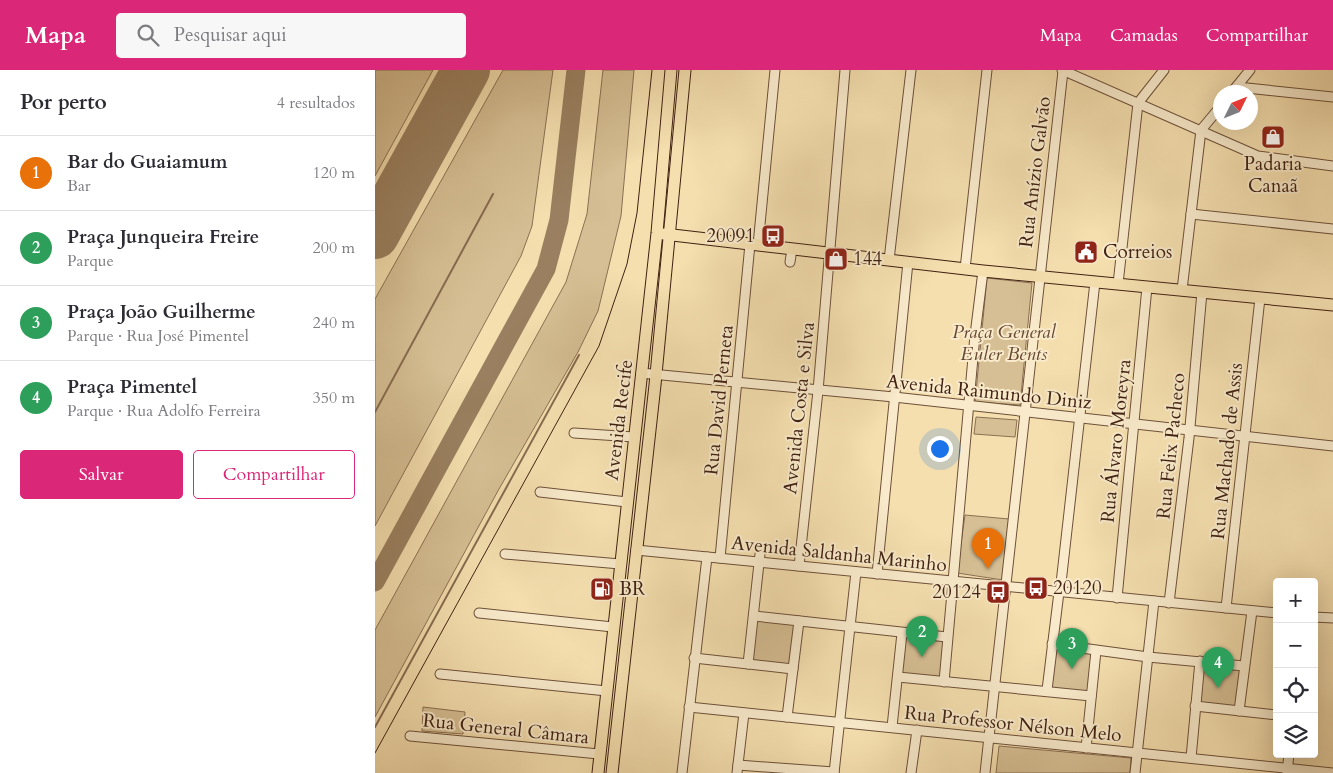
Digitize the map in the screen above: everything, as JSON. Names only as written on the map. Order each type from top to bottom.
[{"type":"main road","name":"Avenida Recife","points":[[597,773],[657,233],[671,70]]},
{"type":"main road","name":"Avenida Recife","points":[[612,773],[656,374],[685,70]]},
{"type":"main road","points":[[657,233],[712,244],[754,245],[908,262],[945,268],[1333,305]]},
{"type":"street","name":"Rua David Perneta","points":[[720,558],[738,382],[775,70]]},
{"type":"street","name":"Avenida Costa e Silva","points":[[799,566],[818,391],[845,70]]},
{"type":"street","points":[[889,260],[911,70]]},
{"type":"street","points":[[965,269],[987,70]]},
{"type":"street","points":[[1063,70],[1258,156],[1333,166]]},
{"type":"street","name":"Rua Anízio Galvão","points":[[985,773],[1063,70]]},
{"type":"street","points":[[1118,284],[1138,103],[1164,70]]},
{"type":"street","points":[[1239,85],[1250,70]]},
{"type":"street","points":[[1258,92],[1333,97]]},
{"type":"street","points":[[1182,290],[1201,130],[1213,116]]},
{"type":"street","points":[[1191,214],[1333,230]]},
{"type":"street","points":[[790,262],[792,249]]},
{"type":"street","points":[[877,574],[908,262]]},
{"type":"street","points":[[944,682],[952,581],[983,271]]},
{"type":"street","points":[[1047,690],[1095,282]]},
{"type":"street","name":"Rua Álvaro Moreyra","points":[[1117,598],[1147,287]]},
{"type":"street","name":"Rua Felix Pacheco","points":[[1169,603],[1189,430],[1202,292]]},
{"type":"street","name":"Rua Machado de Assis","points":[[1226,608],[1260,298]]},
{"type":"street","name":"Avenida Raimundo Diniz","points":[[641,372],[818,391],[894,397],[1333,446]]},
{"type":"street","points":[[574,433],[634,437]]},
{"type":"street","points":[[540,492],[627,502]]},
{"type":"street","name":"Avenida Saldanha Marinho","points":[[637,550],[679,550],[707,557],[760,558],[799,566],[837,566],[856,572],[913,575],[1006,587],[1273,613]]},
{"type":"street","points":[[505,554],[619,564]]},
{"type":"street","points":[[682,773],[685,724],[689,707],[689,681],[694,658],[694,642],[707,557]]},
{"type":"street","points":[[748,664],[760,558]]},
{"type":"street","points":[[744,713],[738,769],[834,773],[856,572]]},
{"type":"street","points":[[1135,773],[1154,601]]},
{"type":"street","points":[[1239,711],[1252,611]]},
{"type":"street","points":[[479,613],[613,627]]},
{"type":"street","points":[[754,616],[947,637]]},
{"type":"street","points":[[1318,617],[1333,618]]},
{"type":"street","points":[[787,717],[799,622]]},
{"type":"street","points":[[892,727],[902,632]]},
{"type":"street","points":[[1052,644],[1148,657],[1245,666]]},
{"type":"street","points":[[1086,748],[1097,651]]},
{"type":"street","points":[[694,658],[793,669]]},
{"type":"street","points":[[1191,758],[1200,661]]},
{"type":"street","points":[[440,674],[607,691]]},
{"type":"street","points":[[898,677],[1047,690],[1091,696]]},
{"type":"street","points":[[1195,706],[1273,715]]},
{"type":"street","name":"Rua Professor Nélson Melo","points":[[689,707],[1191,758],[1235,769],[1333,773]]},
{"type":"street","points":[[911,773],[917,730]]},
{"type":"street","name":"Rua General Câmara","points":[[410,736],[599,754]]},
{"type":"street","points":[[1287,771],[1289,758]]},
{"type":"green space","points":[[375,70],[433,70],[375,176]]},
{"type":"green space","points":[[503,70],[553,70],[532,226],[521,256],[375,526],[375,299]]},
{"type":"green space","points":[[603,70],[634,70],[621,216],[598,311],[578,352],[499,489],[375,717],[375,630],[566,282],[587,214]]},
{"type":"green space","name":"Praça General Euler Bents","points":[[987,278],[1032,283],[1020,405],[975,402]]},
{"type":"green space","points":[[976,417],[1017,420],[1015,437],[974,434]]},
{"type":"green space","points":[[965,515],[1009,519],[1003,580],[957,573]]},
{"type":"green space","points":[[756,619],[796,624],[790,666],[751,660]]},
{"type":"green space","points":[[903,635],[944,640],[941,679],[899,675]]},
{"type":"green space","points":[[1054,647],[1095,652],[1089,694],[1049,687]]},
{"type":"green space","points":[[1198,663],[1242,668],[1236,714],[1195,709]]},
{"type":"green space","points":[[423,707],[465,712],[463,734],[422,731]]},
{"type":"green space","points":[[999,746],[1131,758],[1130,773],[996,773]]},
{"type":"waterway","points":[[375,412],[493,194]]},
{"type":"waterway","points":[[375,727],[579,355]]},
{"type":"taxiway","points":[[375,582],[546,269],[559,220],[576,70]]},
{"type":"runway","points":[[375,235],[466,70]]},
{"type":"tram line","points":[[375,753],[599,346],[627,264],[637,213],[652,70]]},
{"type":"place","name":"Padaria Canaã","points":[[1273,137]]},
{"type":"place","name":"20091","points":[[773,236]]},
{"type":"place","name":"Correios","points":[[1086,252]]},
{"type":"place","name":"144","points":[[836,259]]},
{"type":"place","name":"Bar do Guaiamum","points":[[988,569]]},
{"type":"place","name":"20120","points":[[1036,588]]},
{"type":"place","name":"BR","points":[[602,589]]},
{"type":"place","name":"20124","points":[[998,592]]},
{"type":"place","name":"Praça Junqueira Freire","points":[[922,657]]},
{"type":"place","name":"Praça João Guilherme","points":[[1072,669]]},
{"type":"place","name":"Praça Pimentel","points":[[1218,688]]}]
